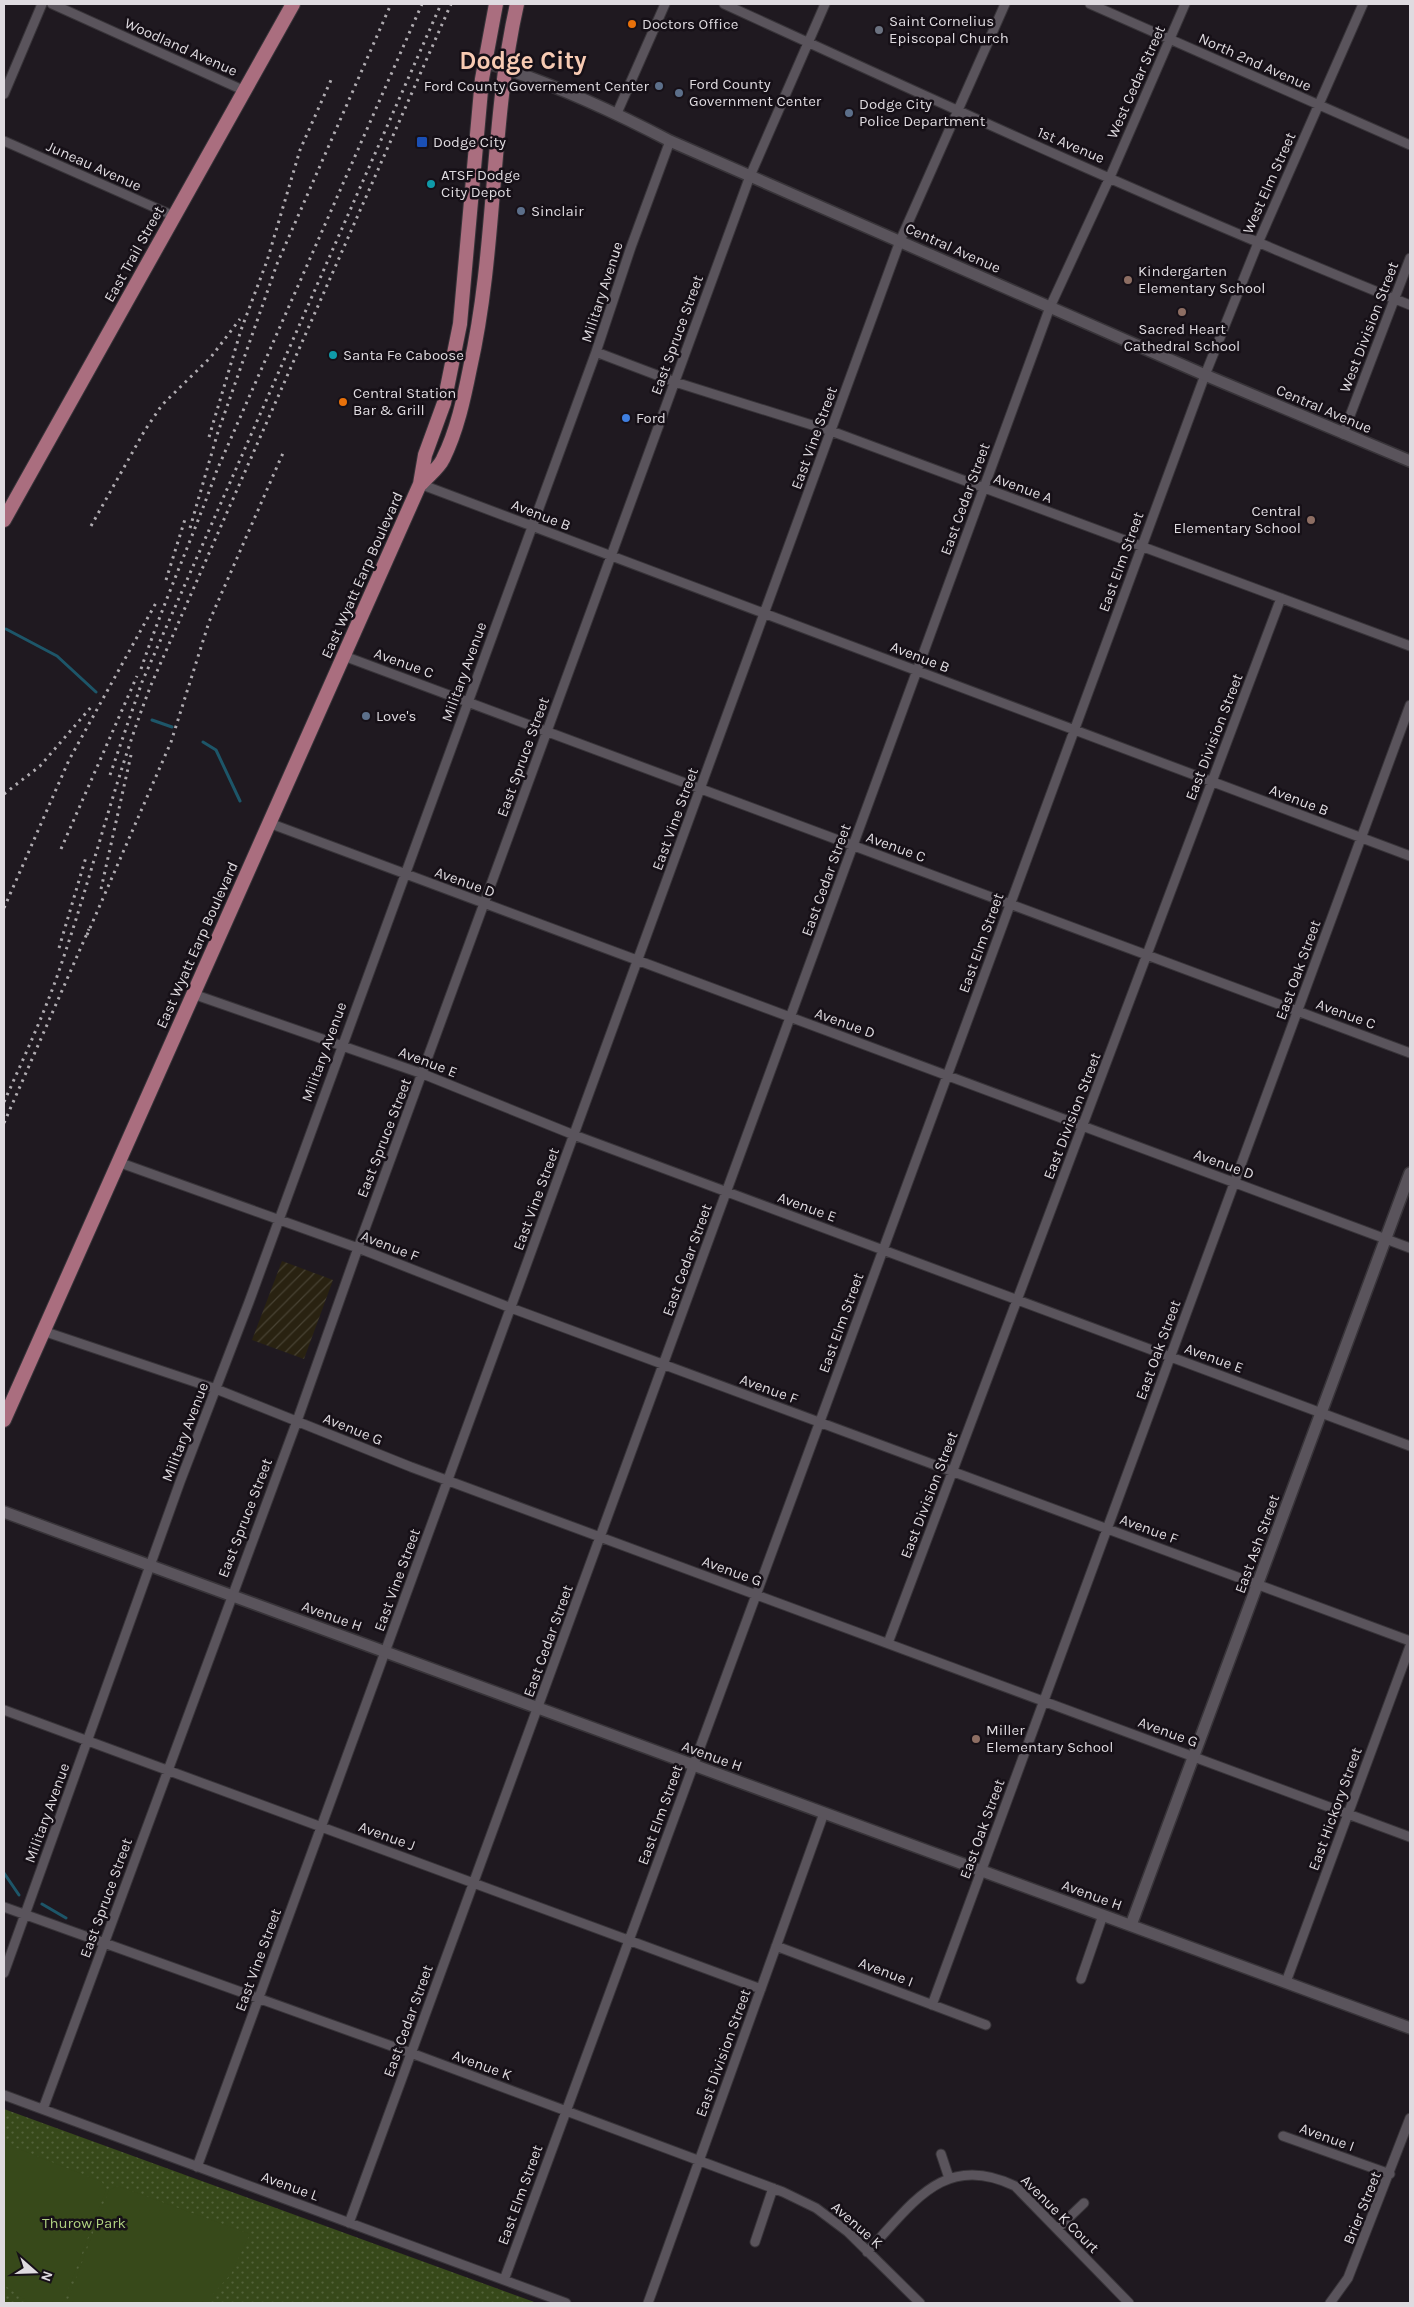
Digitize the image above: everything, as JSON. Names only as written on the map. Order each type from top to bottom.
[{"type":"main road","name":"East Trail Street","points":[[4,520],[293,4]]},
{"type":"main road","name":"East Wyatt Earp Boulevard","points":[[4,1420],[420,484],[426,455],[444,403],[460,324],[485,62],[496,4]]},
{"type":"main road","name":"East Wyatt Earp Boulevard","points":[[420,484],[443,460],[464,395],[478,335],[485,282],[504,68],[517,4]]},
{"type":"street","points":[[4,94],[42,4]]},
{"type":"street","name":"Woodland Avenue","points":[[52,4],[245,91]]},
{"type":"street","points":[[616,113],[665,4]]},
{"type":"street","name":"1st Avenue","points":[[724,4],[958,111],[1258,243],[1410,305]]},
{"type":"street","name":"East Spruce Street","points":[[43,2109],[231,1595],[297,1421],[358,1248],[750,176],[825,4]]},
{"type":"street","name":"East Vine Street","points":[[197,2167],[900,241],[1004,4]]},
{"type":"street","name":"North 2nd Avenue","points":[[1090,4],[1410,145]]},
{"type":"street","name":"West Cedar Street","points":[[1050,307],[1110,177],[1185,4]]},
{"type":"street","name":"West Elm Street","points":[[1205,375],[1258,243],[1363,4]]},
{"type":"street","name":"Central Avenue","points":[[485,62],[616,113],[670,141],[1205,375],[1410,461]]},
{"type":"street","name":"Juneau Avenue","points":[[4,141],[174,216]]},
{"type":"street","name":"Military Avenue","points":[[4,1973],[152,1566],[180,1482],[279,1219],[341,1045],[596,352],[631,247],[670,141]]},
{"type":"street","name":"West Division Street","points":[[1342,434],[1410,258]]},
{"type":"street","name":"East Cedar Street","points":[[349,2223],[1050,307]]},
{"type":"street","name":"Avenue A","points":[[596,352],[675,382],[831,431],[1410,646]]},
{"type":"street","name":"East Elm Street","points":[[504,2280],[1205,375]]},
{"type":"street","name":"Avenue B","points":[[420,484],[1410,856]]},
{"type":"street","name":"East Division Street","points":[[888,1644],[1281,598]]},
{"type":"street","name":"Avenue C","points":[[344,656],[1410,1053]]},
{"type":"street","name":"East Oak Street","points":[[932,2005],[1410,705]]},
{"type":"street","name":"Avenue D","points":[[269,823],[1410,1248]]},
{"type":"street","name":"Avenue E","points":[[193,994],[423,1074],[574,1135],[1410,1446]]},
{"type":"street","name":"Avenue F","points":[[118,1162],[358,1248],[511,1308],[1410,1641]]},
{"type":"street","name":"East Ash Street","points":[[1131,1925],[1410,1173]]},
{"type":"street","name":"Avenue G","points":[[43,1331],[216,1389],[448,1480],[1410,1837]]},
{"type":"street","name":"Avenue H","points":[[4,1512],[1410,2028]]},
{"type":"street","name":"East Hickory Street","points":[[1286,1982],[1410,1646]]},
{"type":"street","name":"Avenue J","points":[[4,1710],[761,1989]]},
{"type":"street","name":"East Division Street","points":[[648,2303],[824,1813]]},
{"type":"street","name":"Avenue K","points":[[4,1906],[411,2053],[773,2188],[816,2208],[848,2232],[920,2303]]},
{"type":"street","points":[[1081,1979],[1103,1915]]},
{"type":"street","name":"Avenue I","points":[[776,1946],[986,2025]]},
{"type":"street","name":"Avenue L","points":[[4,2095],[566,2303]]},
{"type":"street","name":"Brier Street","points":[[1330,2303],[1348,2278],[1390,2174],[1410,2118]]},
{"type":"street","name":"Avenue I","points":[[1283,2136],[1390,2174]]},
{"type":"street","points":[[941,2154],[950,2178]]},
{"type":"street","name":"Avenue K Court","points":[[867,2252],[936,2183],[966,2174],[981,2174],[1015,2186],[1129,2303]]},
{"type":"street","points":[[755,2242],[773,2188]]},
{"type":"street","points":[[1057,2229],[1084,2204]]},
{"type":"shaded area","points":[[282,1261],[333,1280],[304,1359],[252,1340]]},
{"type":"green space","name":"Thurow Park","points":[[4,2109],[537,2303],[4,2303]]},
{"type":"green space","points":[[4,2143],[102,2182],[106,2190],[63,2303],[30,2303],[4,2285]]},
{"type":"green space","points":[[118,2186],[250,2234],[231,2274],[205,2303],[67,2303],[109,2190]]},
{"type":"waterway","points":[[6,629],[57,656],[96,692]]},
{"type":"waterway","points":[[152,720],[172,727]]},
{"type":"waterway","points":[[203,742],[216,750],[240,801]]},
{"type":"waterway","points":[[4,1873],[19,1895]]},
{"type":"waterway","points":[[42,1904],[66,1918]]},
{"type":"railway","points":[[190,528],[217,435],[277,264],[391,4]]},
{"type":"railway","points":[[141,669],[217,470],[422,4]]},
{"type":"railway","points":[[110,775],[142,682],[441,4]]},
{"type":"railway","points":[[4,1102],[57,977],[116,787],[151,685],[451,4]]},
{"type":"railway","points":[[209,437],[241,330],[267,261],[300,150],[331,80]]},
{"type":"railway","points":[[91,526],[145,430],[162,405],[211,357],[240,319]]},
{"type":"railway","points":[[87,935],[171,742],[209,622],[283,453]]},
{"type":"railway","points":[[166,580],[186,516]]},
{"type":"railway","points":[[4,908],[69,760],[157,601]]},
{"type":"railway","points":[[61,849],[137,676]]},
{"type":"railway","points":[[4,794],[40,766],[92,706]]},
{"type":"railway","points":[[101,889],[131,755]]},
{"type":"railway","points":[[59,948],[86,857]]},
{"type":"railway","points":[[4,1123],[89,929]]},
{"type":"place","name":"Doctors Office","points":[[632,24]]},
{"type":"place","name":"Saint Cornelius Episcopal Church","points":[[879,30]]},
{"type":"place","name":"Ford County Governement Center","points":[[659,86]]},
{"type":"place","name":"Ford County Government Center","points":[[679,93]]},
{"type":"place","name":"Dodge City Police Department","points":[[849,113]]},
{"type":"place","name":"Dodge City","points":[[422,142]]},
{"type":"place","name":"ATSF Dodge City Depot","points":[[431,184]]},
{"type":"place","name":"Sinclair","points":[[521,211]]},
{"type":"place","name":"Kindergarten Elementary School","points":[[1128,280]]},
{"type":"place","name":"Sacred Heart Cathedral School","points":[[1182,312]]},
{"type":"place","name":"Santa Fe Caboose","points":[[333,355]]},
{"type":"place","name":"Central Station Bar & Grill","points":[[343,402]]},
{"type":"place","name":"Ford","points":[[626,418]]},
{"type":"place","name":"Central Elementary School","points":[[1311,520]]},
{"type":"place","name":"Love's","points":[[366,716]]},
{"type":"place","name":"Miller Elementary School","points":[[976,1739]]},
{"type":"district","name":"Dodge City","points":[[523,60]]}]
